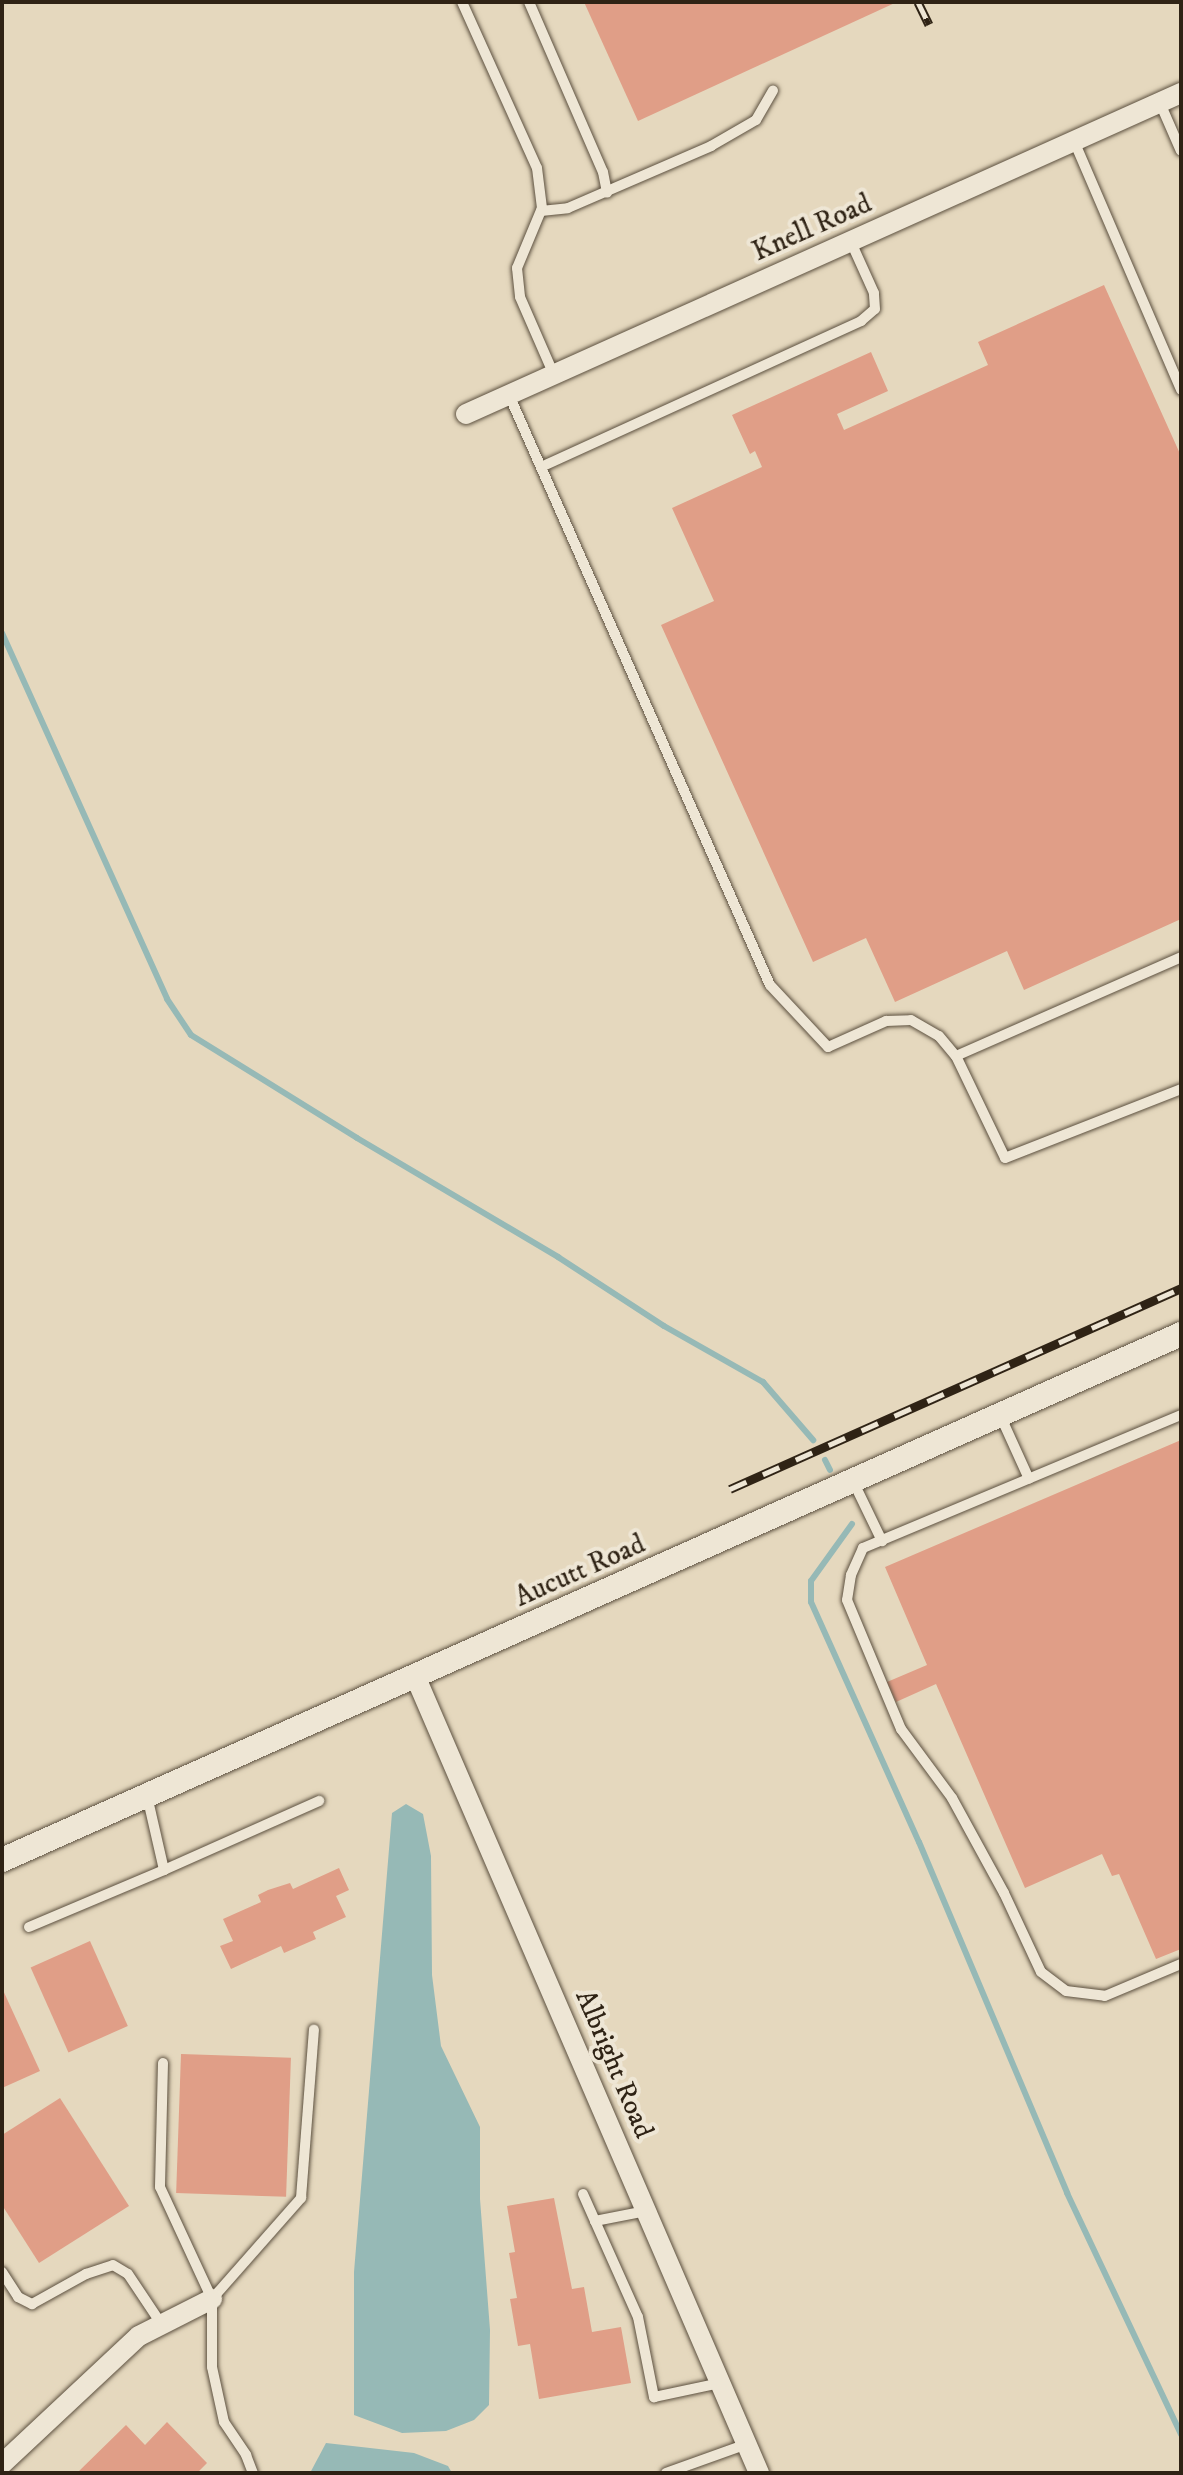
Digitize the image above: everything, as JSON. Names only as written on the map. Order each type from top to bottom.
[{"type":"street","name":"Knell Road","points":[[466,414],[1181,93]]},
{"type":"street","name":"Aucutt Road","points":[[2,1860],[416,1678],[1181,1334]]},
{"type":"street","name":"Albright Road","points":[[416,1678],[759,2473]]},
{"type":"street","points":[[2,2464],[139,2336],[212,2299]]},
{"type":"lane","points":[[462,2],[537,168],[541,211],[517,268],[520,297],[554,375]]},
{"type":"lane","points":[[529,2],[603,172],[607,193]]},
{"type":"lane","points":[[541,211],[568,208],[711,146],[756,120],[773,90]]},
{"type":"lane","points":[[1160,103],[1181,151]]},
{"type":"lane","points":[[1074,141],[1181,390]]},
{"type":"lane","points":[[541,467],[861,321],[875,309],[874,293],[851,242]]},
{"type":"lane","points":[[509,395],[770,985],[828,1047],[886,1021],[911,1020],[939,1036],[956,1056],[1005,1158],[1181,1089]]},
{"type":"lane","points":[[956,1056],[1181,957]]},
{"type":"lane","points":[[1000,1415],[1029,1479]]},
{"type":"lane","points":[[1180,1965],[1105,1996],[1066,1991],[1041,1972],[1004,1893],[952,1798],[901,1729],[847,1600],[851,1575],[863,1548],[1181,1415]]},
{"type":"lane","points":[[853,1481],[882,1541]]},
{"type":"lane","points":[[147,1796],[164,1870]]},
{"type":"lane","points":[[29,1927],[319,1801]]},
{"type":"lane","points":[[212,2299],[301,2198],[314,2029]]},
{"type":"lane","points":[[163,2063],[160,2187],[212,2299],[212,2367],[224,2422],[246,2455],[253,2473]]},
{"type":"lane","points":[[583,2194],[638,2317],[654,2397],[720,2383]]},
{"type":"lane","points":[[595,2221],[646,2211]]},
{"type":"lane","points":[[2,2272],[18,2297],[32,2304],[86,2274],[113,2265],[128,2274],[162,2325]]},
{"type":"lane","points":[[666,2473],[747,2444]]},
{"type":"water","points":[[406,1804],[423,1814],[431,1856],[432,1975],[441,2046],[480,2127],[480,2199],[490,2330],[489,2405],[474,2420],[446,2431],[402,2433],[354,2415],[354,2272],[392,1813]]},
{"type":"water","points":[[326,2443],[414,2453],[448,2466],[452,2473],[310,2473]]},
{"type":"building","points":[[584,2],[897,2],[638,121]]},
{"type":"building","points":[[1104,285],[1181,456],[1181,919],[1024,990],[1007,951],[895,1002],[866,938],[813,962],[661,625],[714,601],[672,508],[762,467],[755,451],[750,454],[732,415],[871,352],[888,391],[837,414],[844,430],[988,365],[978,342]]},
{"type":"building","points":[[1181,1440],[1181,1949],[1156,1959],[1119,1874],[1112,1876],[1102,1854],[1025,1888],[936,1684],[896,1702],[887,1682],[927,1665],[885,1567]]},
{"type":"building","points":[[339,1868],[349,1890],[336,1896],[346,1917],[313,1932],[316,1939],[284,1953],[281,1946],[231,1969],[220,1946],[233,1941],[223,1919],[261,1902],[258,1895],[268,1890],[290,1883],[293,1889]]},
{"type":"building","points":[[90,1941],[128,2026],[68,2052],[31,1967]]},
{"type":"building","points":[[2,1988],[40,2071],[2,2088]]},
{"type":"building","points":[[181,2054],[291,2058],[286,2197],[176,2193]]},
{"type":"building","points":[[60,2098],[129,2206],[39,2263],[2,2205],[2,2135]]},
{"type":"building","points":[[554,2198],[572,2289],[584,2287],[592,2332],[621,2327],[631,2383],[539,2399],[530,2344],[518,2346],[510,2299],[517,2298],[509,2253],[515,2252],[507,2206]]},
{"type":"building","points":[[167,2422],[207,2463],[197,2473],[77,2473],[126,2425],[145,2445]]},
{"type":"waterway","points":[[2,633],[167,999],[191,1035],[558,1257],[664,1326],[763,1382],[813,1440]]},
{"type":"waterway","points":[[825,1460],[830,1470]]},
{"type":"waterway","points":[[852,1524],[811,1581],[811,1602],[919,1842],[1067,2193],[1181,2434]]},
{"type":"railway","points":[[918,2],[929,25]]},
{"type":"railway","points":[[730,1489],[1181,1288]]}]
